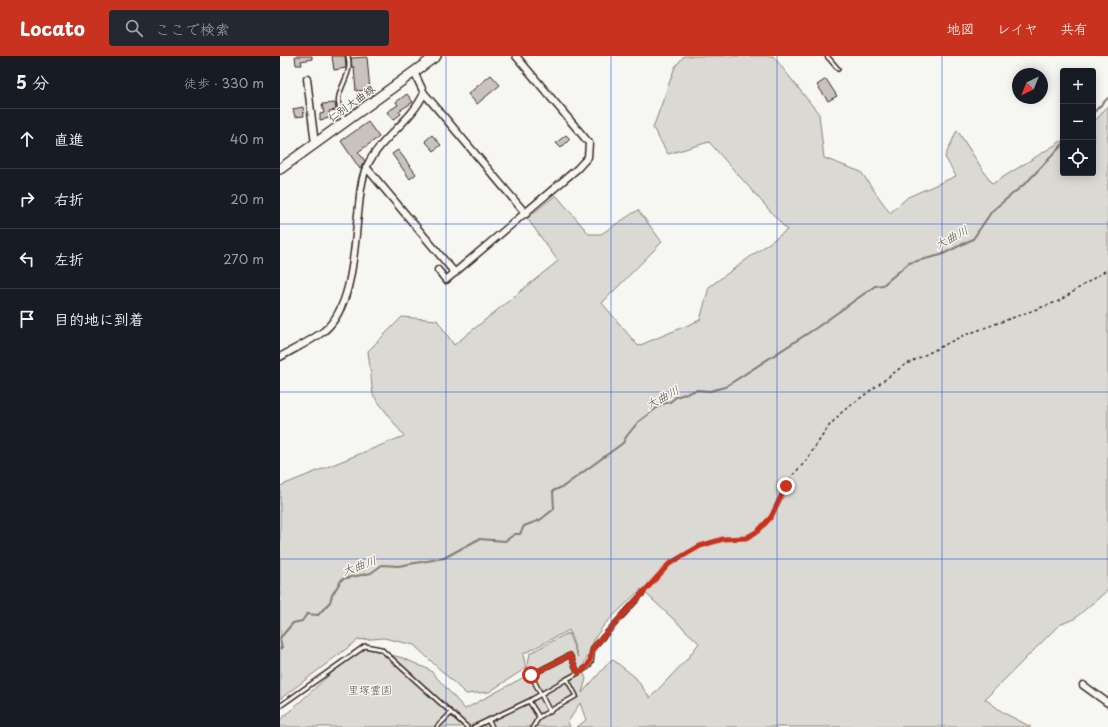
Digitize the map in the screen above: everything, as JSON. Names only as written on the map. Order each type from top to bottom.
[{"type":"main road","name":"仁別大曲線","points":[[280,169],[414,72],[426,59],[436,56]]},
{"type":"street","points":[[438,270],[446,280],[456,273],[577,170],[588,156],[589,143],[516,56]]},
{"type":"street","points":[[414,72],[424,93],[526,214]]},
{"type":"street","points":[[307,79],[315,144]]},
{"type":"street","points":[[280,358],[324,330],[336,317],[344,304],[366,167],[387,139],[421,101],[424,93]]},
{"type":"street","points":[[366,167],[456,273]]},
{"type":"street","points":[[1083,685],[1108,703]]},
{"type":"lane","points":[[344,122],[339,109],[339,97],[350,66],[348,56]]},
{"type":"lane","points":[[827,56],[838,69]]},
{"type":"lane","points":[[474,727],[529,701],[588,667],[591,662],[593,648],[643,593]]},
{"type":"lane","points":[[280,706],[365,646],[381,649],[467,727]]},
{"type":"lane","points":[[550,712],[531,675],[570,655],[578,673]]},
{"type":"lane","points":[[533,727],[539,717],[576,696],[567,680]]},
{"type":"lane","points":[[529,701],[539,717]]},
{"type":"lane","points":[[437,727],[451,714]]},
{"type":"lane","points":[[488,720],[492,727]]},
{"type":"path","points":[[643,593],[669,564],[687,553],[700,546],[723,539],[746,538],[758,531],[771,517],[782,492],[792,476],[805,462],[829,426],[842,412],[903,366],[962,336],[1059,301],[1108,269]]},
{"type":"green space","name":"里塚霊園","points":[[684,56],[773,56],[819,114],[824,158],[861,172],[890,213],[908,197],[956,176],[945,157],[957,130],[992,184],[1060,142],[1060,176],[1096,176],[1096,119],[1108,105],[1108,590],[1074,619],[1059,625],[985,699],[1004,713],[1031,727],[577,727],[586,720],[580,703],[568,722],[570,727],[280,727],[280,720],[360,647],[403,658],[430,670],[465,709],[526,676],[530,653],[568,633],[578,657],[569,630],[523,654],[526,668],[489,692],[466,694],[414,645],[384,638],[358,640],[280,699],[280,486],[404,436],[373,395],[368,351],[402,317],[437,320],[454,345],[558,261],[527,218],[556,195],[589,234],[601,234],[638,210],[662,242],[602,303],[638,346],[700,320],[709,287],[787,230],[709,142],[668,154],[653,128],[675,67]],"holes":[[[641,589],[699,643],[688,658],[650,698],[635,677],[612,659],[582,693],[586,679],[582,669],[595,638],[604,625]]]},
{"type":"building","points":[[295,56],[312,56],[312,59],[301,61],[302,65],[296,65]]},
{"type":"building","points":[[332,56],[345,56],[346,68],[334,70]]},
{"type":"building","points":[[367,57],[370,90],[356,91],[354,67],[352,67],[351,58]]},
{"type":"building","points":[[491,75],[500,85],[477,104],[468,94]]},
{"type":"building","points":[[826,79],[837,96],[828,101],[817,85]]},
{"type":"building","points":[[407,94],[413,102],[399,111],[401,114],[393,120],[387,112],[398,105],[396,102]]},
{"type":"building","points":[[335,103],[336,110],[329,111],[330,118],[320,120],[320,114],[324,113],[322,104]]},
{"type":"building","points":[[303,107],[304,116],[295,117],[293,109]]},
{"type":"building","points":[[368,122],[379,137],[358,152],[365,161],[360,169],[341,141]]},
{"type":"building","points":[[432,135],[441,145],[434,151],[425,141]]},
{"type":"building","points":[[566,135],[570,139],[561,148],[556,143]]},
{"type":"building","points":[[398,150],[416,174],[410,179],[392,154]]},
{"type":"waterway","name":"大曲川","points":[[1096,110],[1108,98]]},
{"type":"waterway","name":"大曲川","points":[[280,638],[293,623],[302,621],[307,614],[318,615],[330,602],[332,595],[342,579],[371,573],[382,565],[398,566],[444,558],[479,539],[505,541],[515,534],[520,534],[524,526],[540,520],[554,509],[553,491],[564,486],[623,443],[638,422],[662,404],[670,402],[676,397],[697,390],[710,391],[725,387],[816,328],[875,286],[883,285],[909,263],[941,255],[973,239],[992,211],[1027,182],[1060,147]]},
{"type":"waterway","name":"大曲川","points":[[280,639],[282,647],[280,649]]},
{"type":"route","points":[[531,675],[570,655],[578,673],[584,670],[591,662],[593,648],[669,564],[700,546],[723,539],[746,538],[754,535],[771,517],[786,486]]}]
